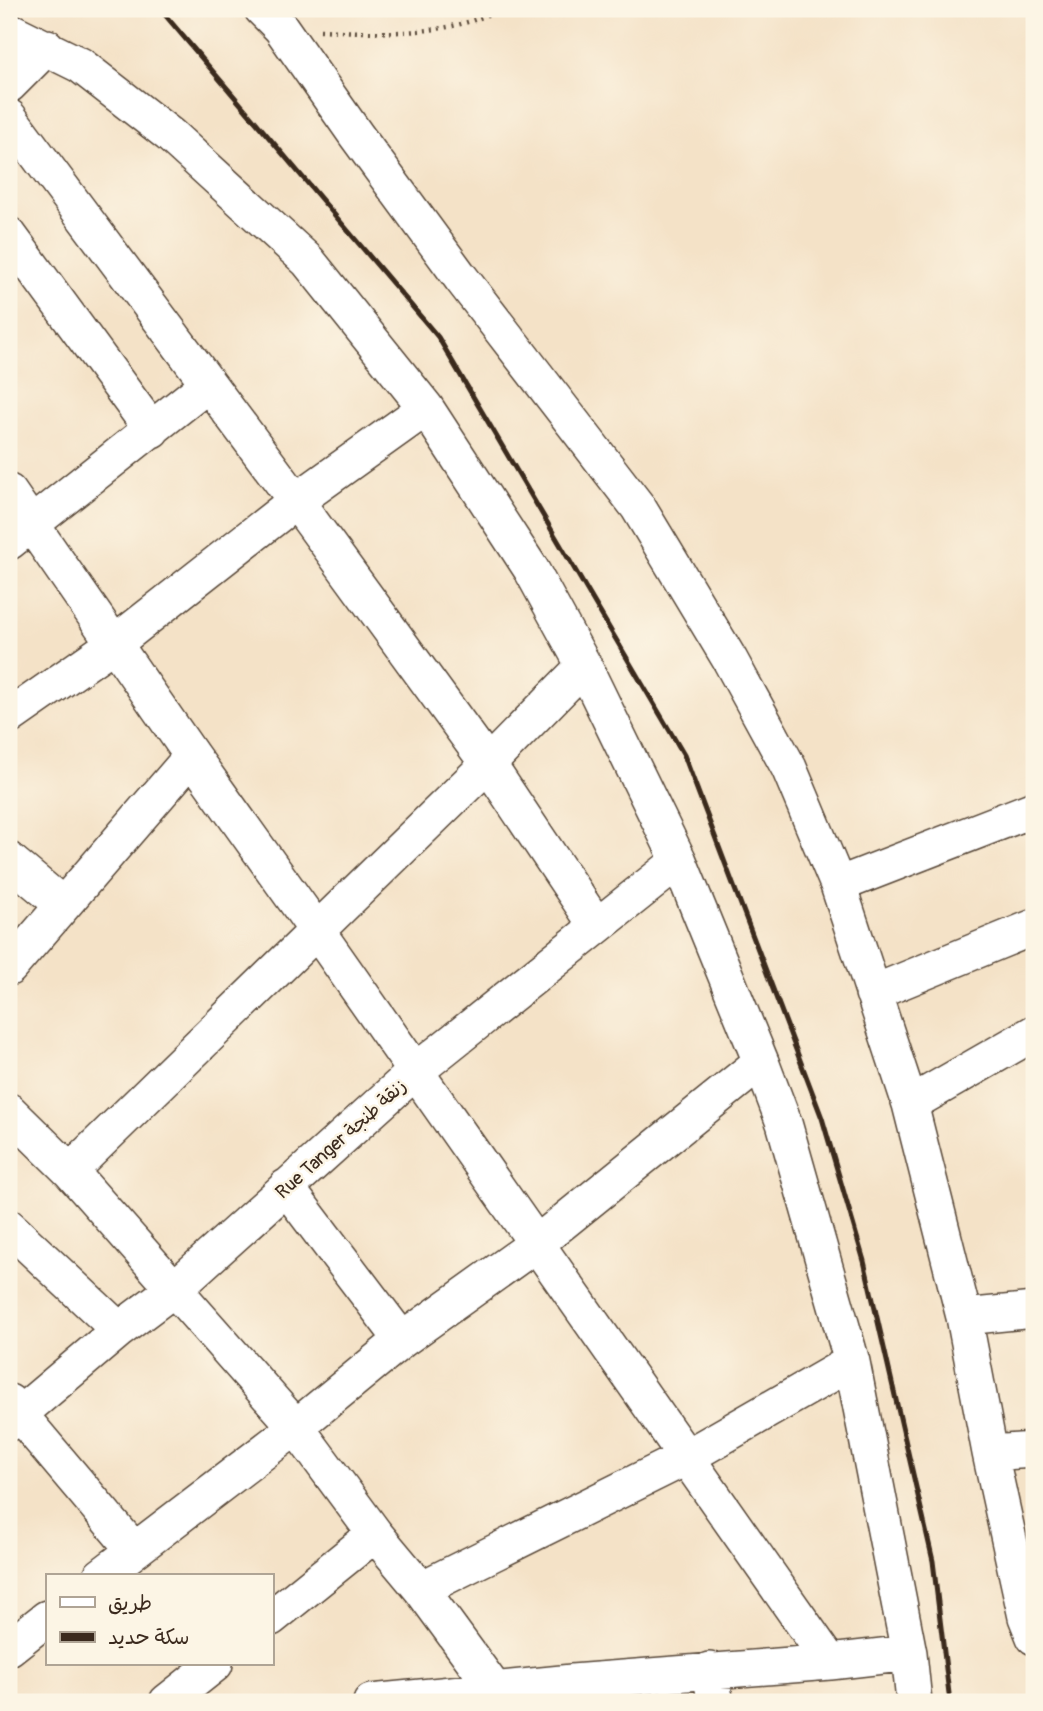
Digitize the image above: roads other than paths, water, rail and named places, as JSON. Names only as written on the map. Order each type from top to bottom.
[{"type":"street","points":[[271,18],[461,278],[638,507],[730,660],[789,768],[838,886],[910,1104],[964,1317],[990,1453],[1026,1617],[1034,1637]]},
{"type":"street","points":[[9,30],[80,65],[170,135],[308,261],[426,408],[531,569],[584,666],[679,861],[784,1123],[852,1362],[909,1653],[914,1702]]},
{"type":"street","points":[[9,85],[47,47]]},
{"type":"street","points":[[9,117],[296,501],[488,764],[596,925]]},
{"type":"street","points":[[9,235],[152,430]]},
{"type":"street","points":[[20,534],[208,384]]},
{"type":"street","points":[[9,717],[114,643],[296,501],[426,408]]},
{"type":"street","points":[[9,492],[20,534],[114,643],[830,1662]]},
{"type":"street","points":[[70,1171],[488,764],[584,666]]},
{"type":"street","points":[[9,968],[192,756]]},
{"type":"street","points":[[838,886],[1034,809]]},
{"type":"street","points":[[9,860],[63,905]]},
{"type":"street","name":"Rue Tanger زنقة طنجة","points":[[12,1413],[175,1288],[416,1071],[679,861]]},
{"type":"street","points":[[873,993],[1034,927]]},
{"type":"street","points":[[910,1104],[1034,1033]]},
{"type":"street","points":[[104,1574],[296,1427],[402,1340],[536,1244],[761,1062]]},
{"type":"street","points":[[9,1111],[70,1171],[296,1427],[495,1690]]},
{"type":"street","points":[[286,1188],[402,1340]]},
{"type":"street","points":[[9,1227],[119,1330]]},
{"type":"street","points":[[964,1317],[1034,1310]]},
{"type":"street","points":[[421,1589],[685,1458],[852,1362]]},
{"type":"street","points":[[12,1413],[134,1550]]},
{"type":"street","points":[[990,1453],[1034,1450]]},
{"type":"street","points":[[273,1616],[375,1534]]},
{"type":"street","points":[[9,1648],[46,1619]]},
{"type":"street","points":[[371,1702],[495,1690],[575,1692],[712,1686],[830,1662],[909,1653]]},
{"type":"street","points":[[167,1702],[212,1666]]},
{"type":"railway","points":[[160,9],[438,337],[684,755],[822,1118],[864,1261],[933,1561],[950,1702]]}]
